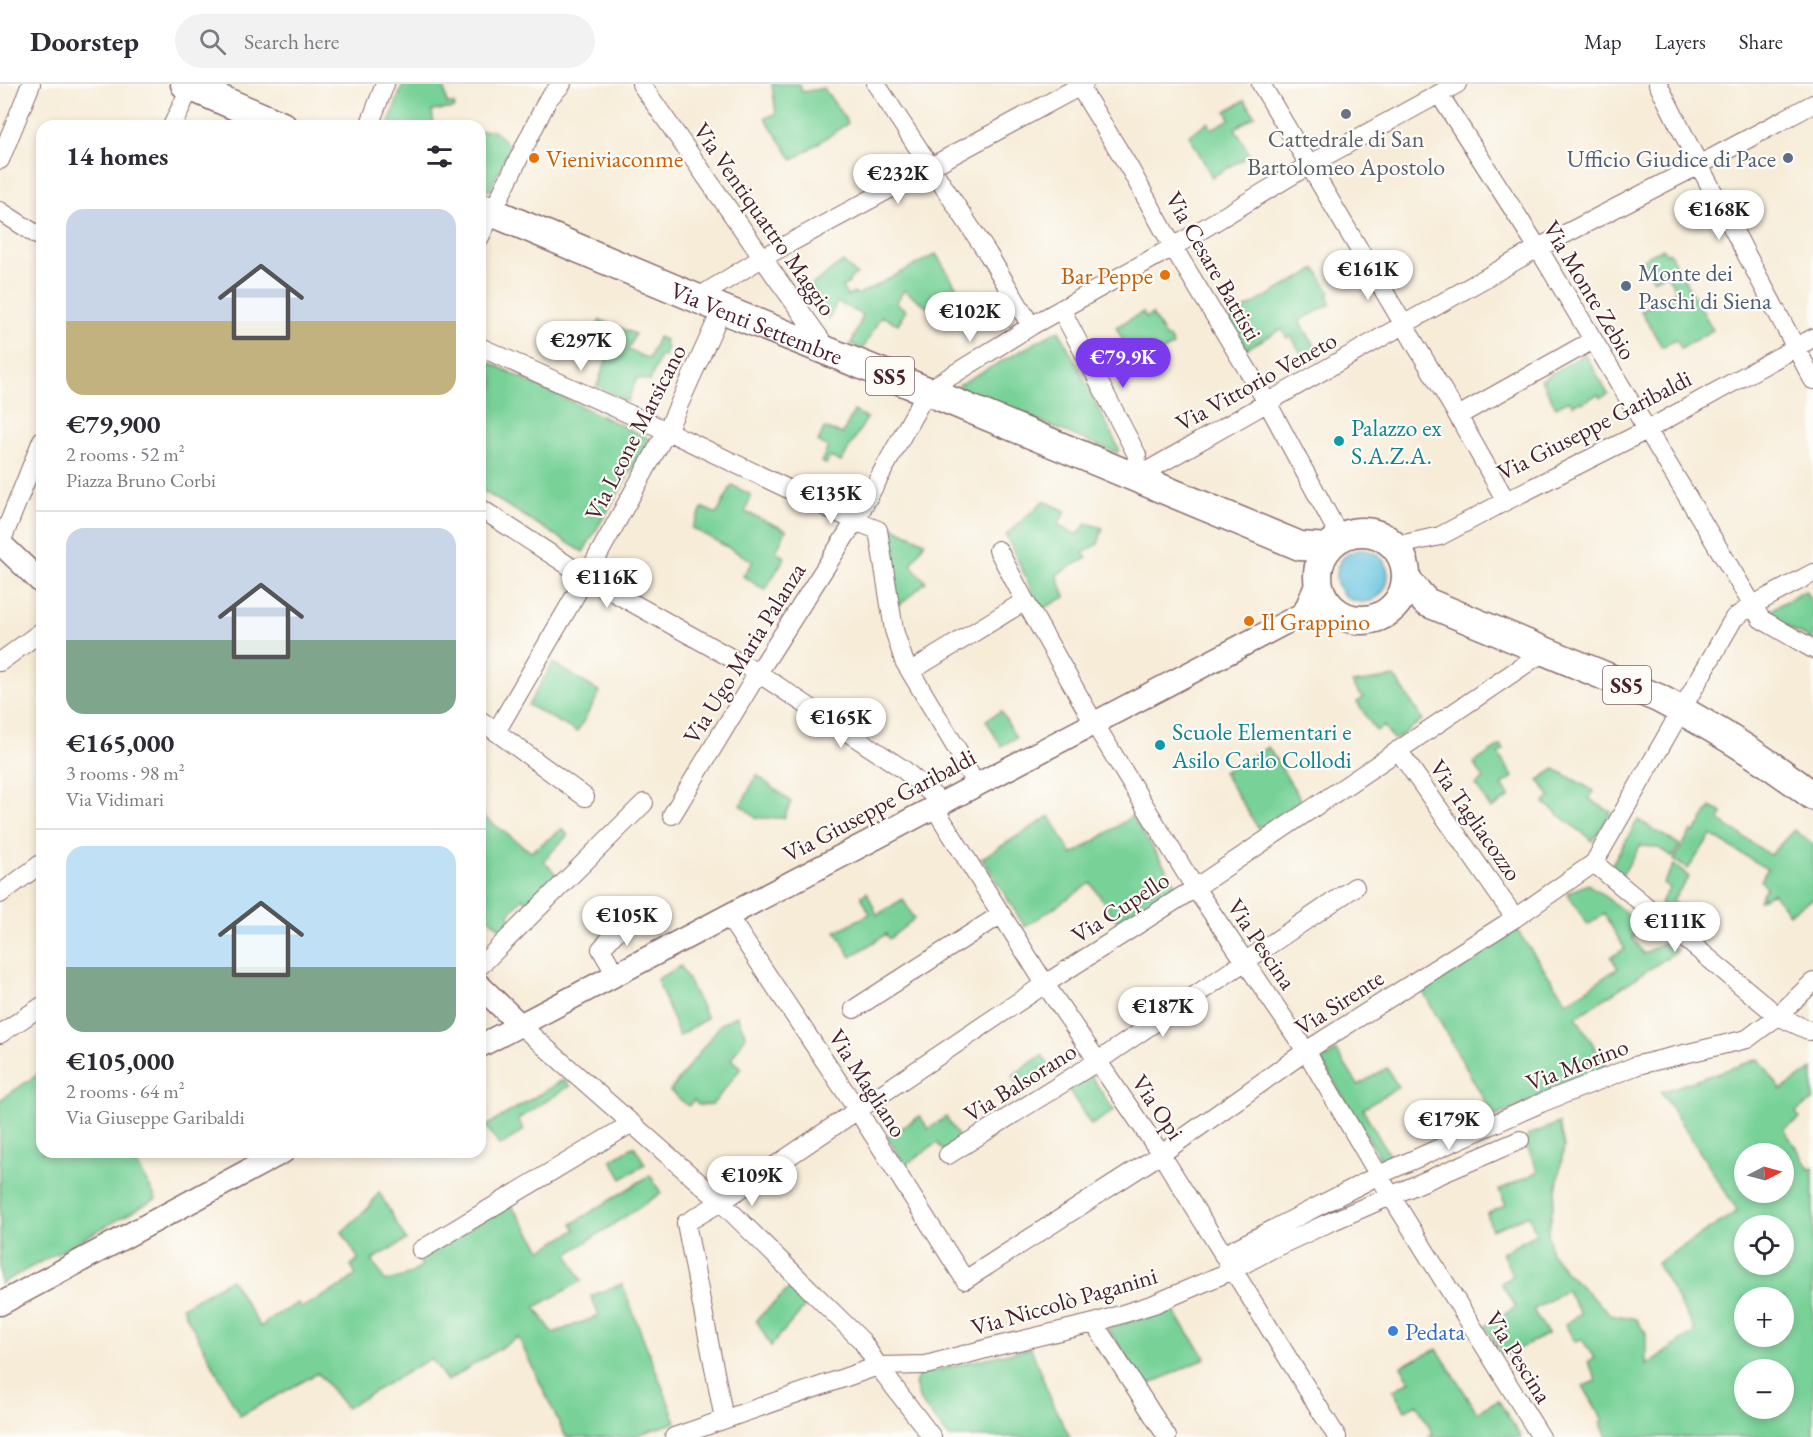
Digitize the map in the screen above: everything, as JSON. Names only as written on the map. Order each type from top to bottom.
[{"type":"main road","points":[[189,85],[268,120]]},
{"type":"main road","name":"Via Venti Settembre","points":[[486,219],[831,352],[1321,555]]},
{"type":"main road","points":[[1341,615],[1330,607],[1322,595],[1321,555],[1354,532],[1369,532],[1383,537],[1395,546]]},
{"type":"main road","name":"SS5","points":[[1395,546],[1406,568],[1406,580],[1426,602],[1658,698],[1782,772],[1813,796]]},
{"type":"main road","points":[[1394,606],[1402,594],[1406,580]]},
{"type":"main road","name":"SS5","points":[[1341,615],[1355,620],[1369,620],[1383,615],[1394,606],[1426,602]]},
{"type":"street","points":[[0,160],[31,84]]},
{"type":"street","points":[[371,120],[385,84]]},
{"type":"street","points":[[486,214],[547,92],[562,84]]},
{"type":"street","name":"Via Ventiquattro Maggio","points":[[640,84],[831,352]]},
{"type":"street","points":[[876,84],[988,254],[1031,326]]},
{"type":"street","points":[[1261,84],[1506,501]]},
{"type":"street","points":[[927,391],[1031,326],[1173,247],[1309,165],[1457,84]]},
{"type":"street","points":[[1658,84],[1813,380]]},
{"type":"street","points":[[174,120],[189,85]]},
{"type":"street","points":[[710,304],[762,258],[1081,85]]},
{"type":"street","name":"Via Cesare Battisti","points":[[1081,85],[1173,247],[1267,402],[1321,555]]},
{"type":"street","name":"Via Monte Zebio","points":[[1439,94],[1538,248],[1761,619],[1813,649]]},
{"type":"street","name":"Via Vittorio Veneto","points":[[1135,478],[1538,248],[1813,104]]},
{"type":"street","points":[[0,211],[36,234]]},
{"type":"street","name":"Via Leone Marsicano","points":[[496,732],[667,431],[710,304]]},
{"type":"street","points":[[1061,309],[1137,455],[1135,478]]},
{"type":"street","name":"Via Giuseppe Garibaldi","points":[[1395,546],[1440,536],[1647,430],[1813,338]]},
{"type":"street","points":[[1458,416],[1593,340]]},
{"type":"street","points":[[486,350],[878,530],[894,630],[904,661],[956,747],[975,785]]},
{"type":"street","name":"Via Ugo Maria Palanza","points":[[672,815],[758,673],[855,521],[927,391]]},
{"type":"street","points":[[36,455],[0,544],[36,576]]},
{"type":"street","name":"Via Opi","points":[[486,512],[586,577],[758,673],[903,769],[938,805],[1000,915],[1161,1154],[1337,1437]]},
{"type":"street","name":"Via Pescina","points":[[998,550],[1094,723],[1195,888],[1306,1051],[1391,1196],[1541,1437]]},
{"type":"street","points":[[1321,555],[1304,613],[1341,615]]},
{"type":"street","name":"Via Sirente","points":[[965,1280],[1161,1154],[1306,1051],[1515,918],[1594,863],[1734,618],[1753,605],[1813,573]]},
{"type":"street","points":[[911,671],[1025,601]]},
{"type":"street","name":"Via Giuseppe Garibaldi","points":[[486,1043],[1304,613]]},
{"type":"street","points":[[0,662],[36,635]]},
{"type":"street","name":"Via Cupello","points":[[724,1419],[686,1223],[858,1111],[1045,984],[1195,888],[1545,651]]},
{"type":"street","points":[[486,724],[585,797]]},
{"type":"street","name":"Via Tagliacozzo","points":[[1398,750],[1515,918]]},
{"type":"street","points":[[486,960],[644,803]]},
{"type":"street","points":[[1594,863],[1778,1016],[1812,1032]]},
{"type":"street","points":[[0,894],[36,867]]},
{"type":"street","name":"Via Balsorano","points":[[948,1155],[1098,1061],[1355,887]]},
{"type":"street","name":"Via Magliano","points":[[728,915],[858,1111],[965,1280]]},
{"type":"street","points":[[854,1009],[1000,915]]},
{"type":"street","points":[[616,975],[601,949],[629,918]]},
{"type":"street","name":"Via Morino","points":[[1228,1262],[1379,1175],[1541,1103],[1638,1065],[1747,1039],[1778,1016],[1813,982]]},
{"type":"street","points":[[486,993],[721,1202],[862,1341],[878,1366],[932,1437]]},
{"type":"street","points":[[0,1034],[36,1010]]},
{"type":"street","points":[[420,1250],[633,1123]]},
{"type":"street","name":"Via Niccolò Paganini","points":[[674,1437],[878,1366],[926,1365],[1094,1323],[1154,1304],[1228,1262],[1272,1249],[1520,1140]]},
{"type":"street","points":[[0,1304],[272,1158]]},
{"type":"street","points":[[1094,1323],[1167,1437]]},
{"type":"green space","points":[[403,84],[451,84],[444,86],[447,104],[454,104],[455,108],[432,111],[433,120],[390,120]]},
{"type":"green space","points":[[772,84],[800,84],[802,92],[824,88],[848,123],[793,160],[765,118],[776,114]]},
{"type":"green space","points":[[1245,100],[1255,116],[1235,128],[1250,155],[1212,177],[1189,135],[1208,122],[1212,129],[1230,119],[1226,111]]},
{"type":"green space","points":[[493,130],[510,146],[490,191],[486,189],[486,131]]},
{"type":"green space","points":[[1663,248],[1666,254],[1669,252],[1713,330],[1681,348],[1676,339],[1662,347],[1641,311],[1676,291],[1666,273],[1653,280],[1642,260]]},
{"type":"green space","points":[[936,254],[965,301],[941,317],[904,290],[896,303],[906,310],[898,324],[881,316],[863,349],[851,344],[863,315],[837,302],[829,319],[810,286],[843,262],[857,275],[850,278],[849,283],[842,287],[847,296],[854,293],[858,295]]},
{"type":"green space","points":[[1316,269],[1330,292],[1328,294],[1331,304],[1299,321],[1321,356],[1307,363],[1291,336],[1287,338],[1282,329],[1246,349],[1228,318]]},
{"type":"green space","points":[[1143,312],[1146,318],[1152,314],[1173,346],[1136,366],[1116,327]]},
{"type":"green space","points":[[600,320],[635,334],[628,350],[649,359],[658,337],[665,340],[664,345],[667,346],[664,357],[660,356],[650,381],[637,378],[627,402],[597,386],[608,355],[587,350]]},
{"type":"green space","points":[[1059,330],[1119,449],[1117,453],[961,389],[959,386]]},
{"type":"green space","points":[[1585,354],[1608,394],[1600,398],[1598,394],[1573,405],[1569,400],[1556,407],[1541,380]]},
{"type":"green space","points":[[486,361],[650,439],[583,552],[486,493],[486,397],[494,387],[492,374],[486,372]]},
{"type":"green space","points":[[854,411],[867,418],[841,462],[830,457],[826,464],[821,462],[828,447],[818,442],[824,428],[842,434]]},
{"type":"green space","points":[[732,485],[751,495],[745,512],[786,530],[776,552],[785,557],[765,590],[743,576],[753,561],[692,528],[703,508],[717,514]]},
{"type":"green space","points":[[1044,501],[1066,511],[1058,525],[1077,535],[1087,523],[1103,528],[1098,544],[1083,553],[1087,558],[1057,574],[1065,597],[1041,610],[1006,535]]},
{"type":"green space","points":[[889,525],[925,542],[911,565],[926,582],[894,610],[883,534]]},
{"type":"green space","points":[[1805,591],[1813,604],[1813,641],[1770,617],[1772,609]]},
{"type":"green space","points":[[553,663],[600,692],[577,732],[528,705]]},
{"type":"green space","points":[[1395,677],[1423,720],[1394,740],[1384,726],[1376,731],[1357,702],[1363,698],[1352,683]]},
{"type":"green space","points":[[1001,711],[1016,738],[1001,746],[986,720]]},
{"type":"green space","points":[[1501,745],[1504,750],[1498,754],[1513,777],[1502,785],[1510,797],[1491,809],[1476,785],[1484,779],[1474,763]]},
{"type":"green space","points":[[1268,747],[1301,800],[1258,828],[1223,772]]},
{"type":"green space","points":[[1555,769],[1594,791],[1589,799],[1611,812],[1593,841],[1544,803],[1551,797],[1538,780]]},
{"type":"green space","points":[[757,775],[791,802],[784,818],[756,818],[741,805]]},
{"type":"green space","points":[[1711,807],[1723,813],[1720,821],[1770,855],[1794,830],[1813,844],[1813,899],[1789,913],[1773,893],[1759,900],[1766,887],[1761,881],[1767,869],[1711,835],[1688,869],[1674,860],[1691,831],[1694,833]]},
{"type":"green space","points":[[1050,816],[1072,855],[1132,816],[1176,884],[1118,923],[1091,883],[1025,927],[982,858]]},
{"type":"green space","points":[[486,818],[531,852],[562,829],[568,835],[543,861],[561,879],[532,906],[523,898],[508,915],[516,923],[505,933],[486,916]]},
{"type":"green space","points":[[1638,820],[1680,845],[1673,857],[1657,847],[1640,846],[1621,877],[1609,869]]},
{"type":"green space","points":[[1674,865],[1689,877],[1672,901],[1700,921],[1693,925],[1660,903],[1670,888],[1663,883]]},
{"type":"green space","points":[[1588,884],[1646,928],[1632,937],[1643,954],[1665,942],[1677,951],[1576,1017],[1607,1067],[1494,1117],[1423,992],[1516,929],[1567,1002],[1618,968],[1611,957],[1625,949],[1604,914],[1588,925],[1567,893]]},
{"type":"green space","points":[[867,892],[877,915],[903,899],[914,919],[889,939],[886,934],[851,957],[836,931],[870,914],[861,896]]},
{"type":"green space","points":[[681,966],[707,1018],[679,1036],[657,979]]},
{"type":"green space","points":[[737,1015],[746,1036],[731,1059],[741,1068],[712,1105],[698,1105],[694,1100],[688,1106],[670,1091],[721,1024]]},
{"type":"green space","points":[[1336,1051],[1358,1085],[1387,1068],[1398,1087],[1363,1109],[1390,1157],[1382,1161],[1321,1061]]},
{"type":"green space","points":[[1042,1055],[1054,1073],[1025,1093],[1012,1076]]},
{"type":"green space","points":[[1759,1059],[1781,1090],[1813,1069],[1813,1100],[1796,1112],[1800,1119],[1784,1129],[1793,1143],[1734,1143],[1734,1203],[1794,1203],[1794,1145],[1809,1169],[1813,1167],[1813,1437],[1607,1437],[1600,1422],[1603,1420],[1583,1386],[1597,1381],[1588,1362],[1594,1358],[1582,1339],[1575,1342],[1565,1324],[1581,1314],[1566,1290],[1533,1310],[1548,1334],[1504,1356],[1485,1326],[1516,1307],[1501,1283],[1513,1276],[1502,1253],[1536,1234],[1529,1215],[1492,1230],[1487,1214],[1506,1205],[1499,1190],[1538,1172],[1527,1146],[1528,1135],[1559,1123],[1564,1147],[1548,1234],[1550,1251],[1565,1271],[1610,1314],[1636,1319],[1646,1334],[1646,1366],[1695,1331],[1657,1263],[1738,1211],[1661,1092]]},
{"type":"green space","points":[[1089,1073],[1114,1111],[1091,1125],[1067,1087]]},
{"type":"green space","points":[[36,1076],[36,1158],[134,1158],[156,1199],[0,1284],[0,1100]]},
{"type":"green space","points":[[563,1080],[570,1086],[518,1119],[524,1130],[500,1146],[486,1126]]},
{"type":"green space","points":[[920,1116],[928,1129],[946,1117],[960,1139],[944,1151],[937,1143],[905,1165],[887,1137]]},
{"type":"green space","points":[[634,1146],[645,1164],[622,1179],[611,1160]]},
{"type":"green space","points":[[650,1175],[661,1193],[568,1254],[582,1281],[535,1307],[553,1333],[599,1316],[591,1296],[622,1284],[676,1422],[631,1437],[566,1437],[518,1337],[447,1381],[431,1358],[346,1408],[318,1373],[240,1416],[182,1307],[231,1279],[260,1327],[272,1317],[298,1303],[301,1308],[340,1287],[356,1275],[351,1265],[359,1260],[342,1232],[369,1207],[379,1192],[406,1240],[372,1260],[385,1281],[413,1272],[422,1266],[418,1259],[510,1204],[542,1250],[576,1230],[572,1224]]},
{"type":"green space","points":[[790,1288],[807,1304],[771,1346],[756,1320]]},
{"type":"green space","points":[[1170,1306],[1206,1358],[1146,1386],[1107,1328],[1140,1319]]},
{"type":"green space","points":[[1031,1348],[1053,1405],[1070,1437],[949,1437],[920,1401],[915,1384],[919,1374]]},
{"type":"green space","points":[[1437,1349],[1477,1412],[1498,1400],[1521,1437],[1429,1437],[1433,1434],[1417,1404],[1405,1410],[1393,1391],[1410,1381],[1401,1366]]},
{"type":"water","points":[[1357,550],[1367,550],[1381,557],[1388,576],[1381,595],[1367,602],[1357,602],[1347,598],[1340,591],[1336,581],[1336,571],[1340,561],[1347,554]]},
{"type":"place","name":"Cattedrale di San Bartolomeo Apostolo","points":[[1346,114]]},
{"type":"place","name":"Vieniviaconme","points":[[534,158]]},
{"type":"place","name":"Ufficio Giudice di Pace","points":[[1788,158]]},
{"type":"place","name":"Bar Peppe","points":[[1165,275]]},
{"type":"place","name":"Monte dei Paschi di Siena","points":[[1626,286]]},
{"type":"place","name":"Palazzo ex S.A.Z.A.","points":[[1339,441]]},
{"type":"place","name":"Il Grappino","points":[[1249,621]]},
{"type":"place","name":"Scuole Elementari e Asilo Carlo Collodi","points":[[1160,745]]},
{"type":"place","name":"Pedata","points":[[1393,1331]]}]
